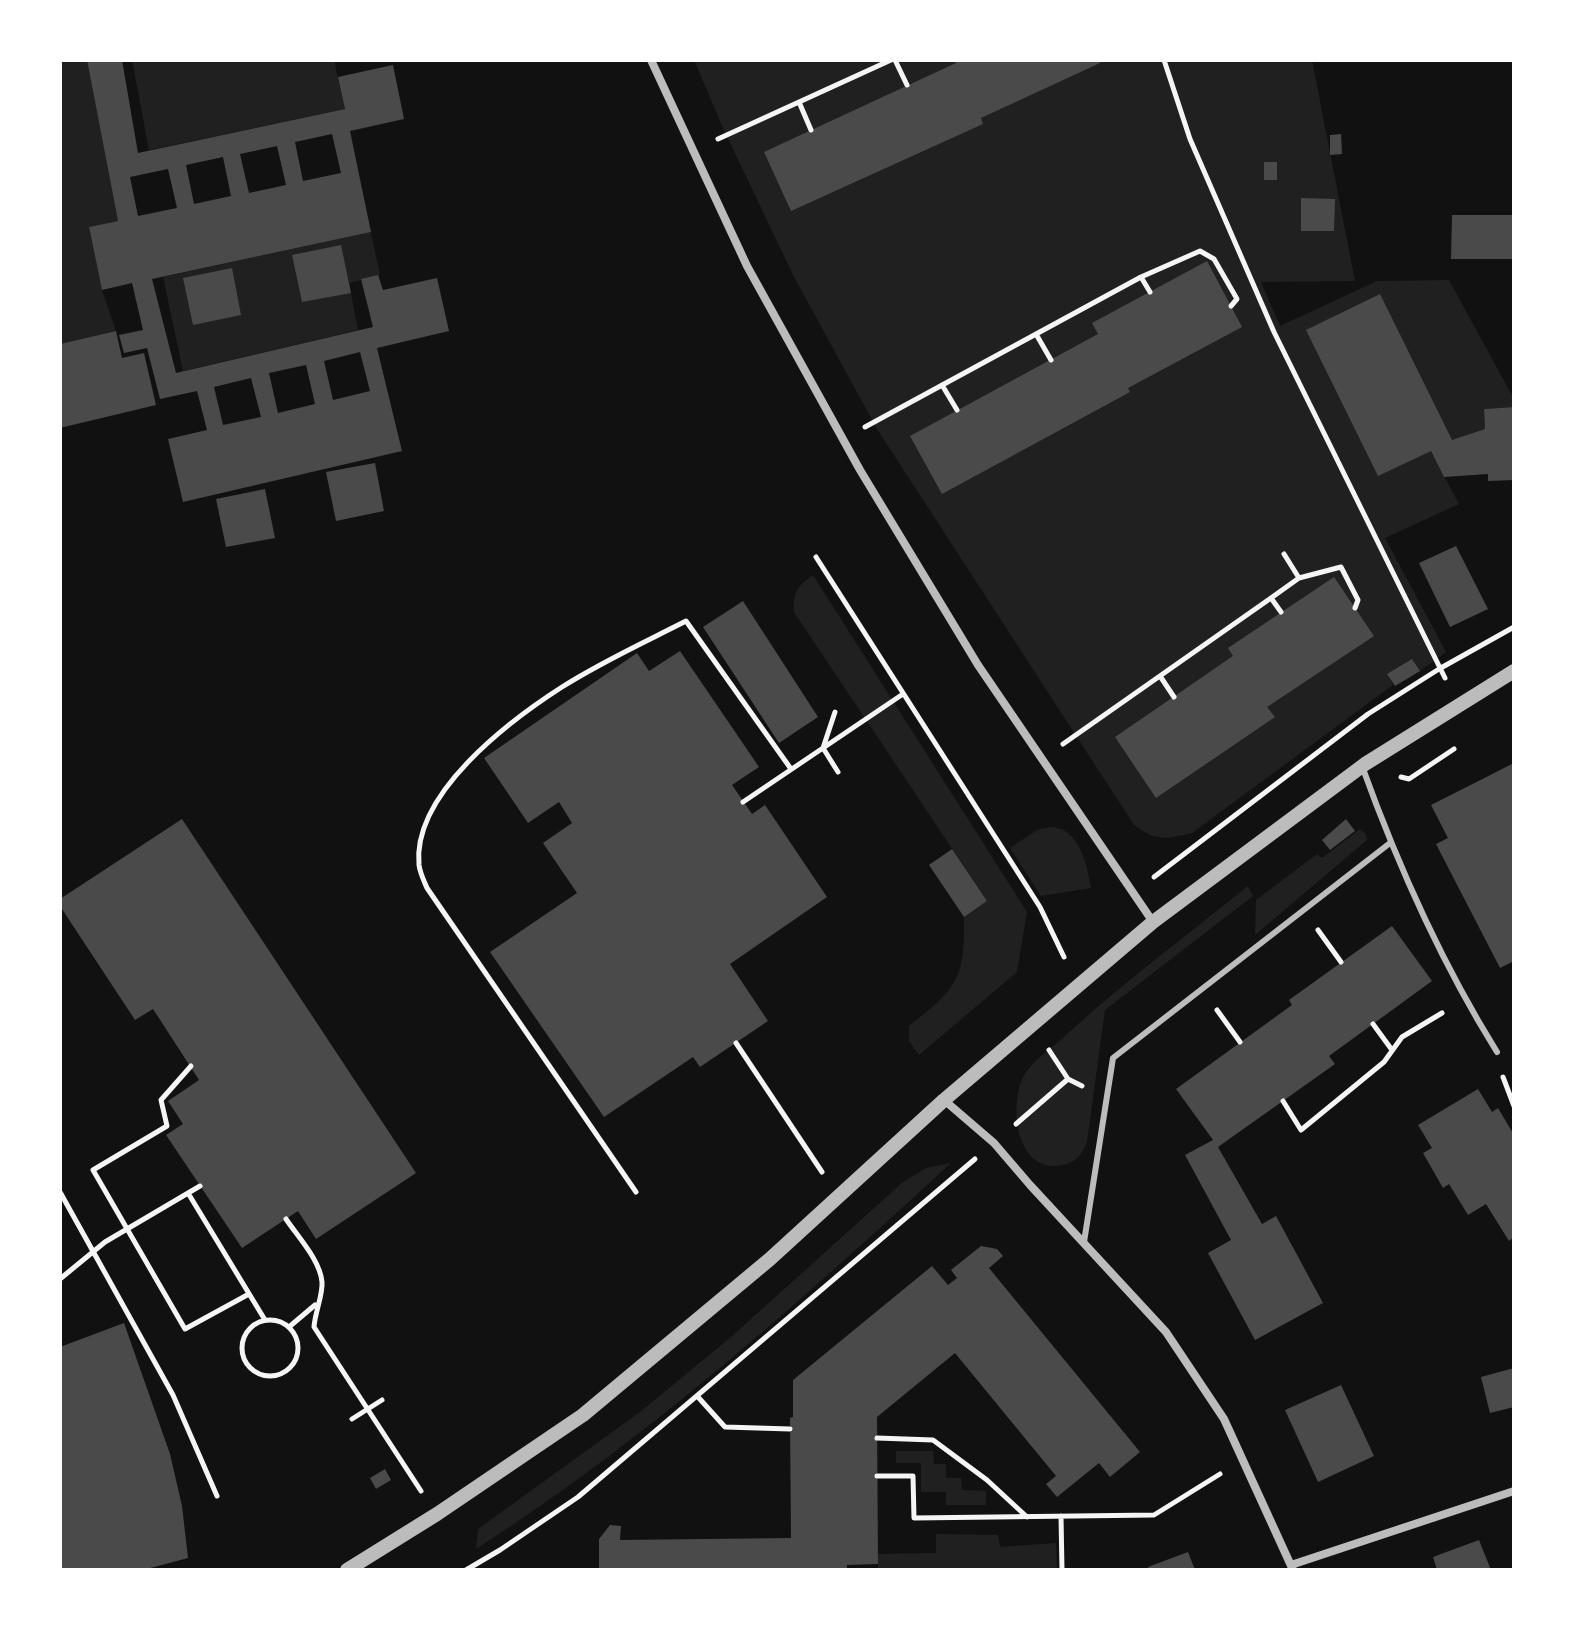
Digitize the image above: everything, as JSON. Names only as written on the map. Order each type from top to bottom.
[{"type":"street","points":[[651,60],[747,266],[843,439],[978,665],[1153,922]]},
{"type":"street","points":[[347,1570],[437,1514],[583,1415],[770,1259],[944,1100],[1153,922],[1362,766],[1514,671]]},
{"type":"street","points":[[944,1100],[994,1143],[1166,1332],[1224,1419],[1292,1567],[1514,1491]]},
{"type":"lane","points":[[1362,766],[1390,843],[1464,999],[1497,1052]]},
{"type":"lane","points":[[1084,1242],[1113,1058],[1390,843]]},
{"type":"path","points":[[691,151],[893,60],[907,85]]},
{"type":"path","points":[[1164,60],[1190,139],[1274,332],[1439,669],[1459,703]]},
{"type":"path","points":[[799,102],[811,130]]},
{"type":"path","points":[[843,439],[1141,277],[1200,251],[1214,259],[1237,299],[1231,306]]},
{"type":"path","points":[[1141,277],[1150,292]]},
{"type":"path","points":[[1036,334],[1051,360]]},
{"type":"path","points":[[942,385],[957,410]]},
{"type":"path","points":[[1284,554],[1299,578]]},
{"type":"path","points":[[816,557],[1040,907],[1079,987]]},
{"type":"path","points":[[1043,759],[1299,578],[1341,567],[1358,600],[1355,608]]},
{"type":"path","points":[[1271,598],[1281,612]]},
{"type":"path","points":[[636,1192],[427,888],[419,867],[420,846],[432,807],[465,766],[520,716],[565,685],[686,621],[791,769]]},
{"type":"path","points":[[1160,676],[1174,697]]},
{"type":"path","points":[[743,802],[903,694]]},
{"type":"path","points":[[823,748],[835,712]]},
{"type":"path","points":[[823,748],[838,772]]},
{"type":"path","points":[[1303,910],[1341,962]]},
{"type":"path","points":[[1202,989],[1240,1042]]},
{"type":"path","points":[[1283,1101],[1301,1130],[1384,1062],[1402,1037],[1464,999]]},
{"type":"path","points":[[1373,1024],[1392,1050]]},
{"type":"path","points":[[1033,1025],[1068,1079],[1107,1100]]},
{"type":"path","points":[[736,1043],[839,1198]]},
{"type":"path","points":[[191,1066],[161,1100],[167,1126],[93,1170],[185,1329],[249,1294]]},
{"type":"path","points":[[466,1570],[578,1497],[1068,1079]]},
{"type":"path","points":[[60,1279],[105,1242],[200,1186]]},
{"type":"path","points":[[60,1192],[173,1395],[217,1496]]},
{"type":"path","points":[[188,1193],[265,1320]]},
{"type":"path","points":[[286,1219],[320,1271],[322,1284],[314,1327],[437,1514]]},
{"type":"path","points":[[289,1327],[316,1304]]},
{"type":"path","points":[[265,1320],[278,1321],[289,1327],[296,1337],[298,1349],[295,1361],[287,1371],[275,1376],[251,1370],[244,1360],[242,1347],[245,1335],[253,1325],[265,1320]]},
{"type":"path","points":[[698,1397],[725,1427],[790,1429]]},
{"type":"path","points":[[352,1419],[382,1400]]},
{"type":"path","points":[[877,1438],[933,1440],[987,1480],[1027,1517]]},
{"type":"path","points":[[877,1476],[913,1476],[914,1518],[1154,1515],[1242,1460]]},
{"type":"path","points":[[1061,1516],[1062,1570]]},
{"type":"shaded area","points":[[60,60],[87,60],[118,221],[89,227],[102,290],[116,331],[60,344]]},
{"type":"shaded area","points":[[132,60],[334,60],[345,109],[149,150]]},
{"type":"shaded area","points":[[694,60],[1312,60],[1355,281],[1261,282],[1280,326],[1377,281],[1449,280],[1514,399],[1514,407],[1484,409],[1485,429],[1431,451],[1459,504],[1385,538],[1446,652],[1420,671],[1388,675],[1393,685],[1192,833],[1162,838],[1134,825],[877,429],[793,275]]},
{"type":"shaded area","points":[[371,232],[380,275],[349,283],[358,330],[183,371],[163,277]]},
{"type":"shaded area","points":[[813,575],[1027,912],[1017,972],[919,1055],[909,1041],[909,1026],[938,1002],[955,981],[963,955],[964,917],[987,901],[794,612],[797,590]]},
{"type":"shaded area","points":[[1050,827],[1068,833],[1075,840],[1084,858],[1091,888],[1041,896],[1010,848],[1037,830]]},
{"type":"shaded area","points":[[1360,829],[1367,840],[1255,935],[1256,900],[1317,854],[1322,858]]},
{"type":"shaded area","points":[[1248,886],[1253,896],[1105,1010],[1087,1142],[1078,1157],[1067,1164],[1046,1165],[1034,1159],[1025,1148],[1017,1117],[1020,1085],[1026,1072],[1111,996]]},
{"type":"shaded area","points":[[951,1163],[780,1317],[663,1415],[476,1549],[478,1529],[640,1412],[731,1337],[903,1182],[926,1168]]},
{"type":"shaded area","points":[[896,1451],[933,1451],[934,1464],[946,1464],[946,1478],[961,1478],[962,1490],[986,1491],[986,1505],[946,1505],[946,1492],[921,1492],[921,1463],[896,1463]]},
{"type":"shaded area","points":[[936,1534],[998,1535],[1000,1547],[1056,1543],[1057,1570],[878,1570],[878,1554],[936,1553]]},
{"type":"building","points":[[87,60],[122,60],[138,153],[345,109],[338,77],[393,65],[404,119],[350,131],[371,232],[152,279],[176,373],[373,327],[361,279],[378,275],[383,290],[437,278],[449,331],[377,348],[402,451],[183,502],[168,439],[207,430],[197,391],[160,399],[147,348],[124,353],[119,335],[143,330],[132,283],[102,290],[89,227],[118,221]],"holes":[[[332,134],[341,173],[303,181],[295,142]],[[277,146],[286,185],[249,193],[240,154]],[[223,157],[231,196],[194,204],[186,165]],[[168,169],[177,208],[138,216],[130,177]],[[360,352],[370,391],[333,400],[324,361]],[[306,365],[315,404],[278,413],[269,373]],[[251,378],[261,417],[223,425],[214,387]]]},
{"type":"building","points":[[955,60],[1099,60],[1100,63],[981,118],[983,124],[791,211],[764,152],[956,63]]},
{"type":"building","points":[[1341,134],[1342,154],[1330,155],[1330,135]]},
{"type":"building","points":[[1264,162],[1277,162],[1277,180],[1264,180]]},
{"type":"building","points":[[1301,198],[1335,199],[1334,231],[1301,231]]},
{"type":"building","points":[[1452,215],[1514,215],[1514,259],[1451,259]]},
{"type":"building","points":[[341,245],[351,293],[302,302],[292,255]]},
{"type":"building","points":[[1207,261],[1242,327],[942,494],[910,436],[1098,334],[1092,323]]},
{"type":"building","points":[[232,268],[241,315],[193,325],[183,278]]},
{"type":"building","points":[[1380,294],[1452,440],[1485,429],[1484,409],[1514,407],[1514,480],[1488,481],[1488,474],[1444,477],[1431,451],[1378,476],[1306,330]]},
{"type":"building","points":[[116,331],[122,358],[144,353],[156,405],[60,428],[60,344]]},
{"type":"building","points":[[375,463],[384,511],[336,521],[326,472]]},
{"type":"building","points":[[265,489],[275,538],[226,547],[216,499]]},
{"type":"building","points":[[1456,546],[1488,609],[1450,627],[1419,563]]},
{"type":"building","points":[[1334,577],[1374,636],[1267,707],[1275,717],[1156,798],[1115,737],[1233,656],[1228,648]]},
{"type":"building","points":[[743,601],[818,717],[779,743],[703,627]]},
{"type":"building","points":[[680,651],[759,767],[732,785],[752,814],[765,805],[827,897],[730,964],[768,1021],[700,1067],[693,1057],[604,1117],[490,952],[577,893],[543,843],[572,823],[559,802],[528,823],[484,758],[637,653],[649,671]]},
{"type":"building","points":[[1412,659],[1420,671],[1395,686],[1387,674]]},
{"type":"building","points":[[1514,763],[1514,961],[1500,968],[1436,844],[1448,838],[1431,805]]},
{"type":"building","points":[[182,819],[416,1173],[316,1239],[298,1211],[242,1248],[166,1135],[183,1124],[168,1101],[199,1080],[153,1009],[135,1020],[60,906],[60,899]]},
{"type":"building","points":[[1346,819],[1355,831],[1330,850],[1322,840]]},
{"type":"building","points":[[952,849],[987,901],[964,917],[929,865]]},
{"type":"building","points":[[1392,926],[1432,981],[1329,1056],[1335,1064],[1218,1147],[1262,1224],[1276,1216],[1323,1303],[1255,1340],[1208,1253],[1231,1240],[1185,1155],[1213,1140],[1176,1089],[1292,1005],[1289,1000]]},
{"type":"building","points":[[1478,1089],[1492,1112],[1498,1108],[1514,1135],[1514,1237],[1509,1241],[1486,1204],[1468,1215],[1449,1184],[1443,1188],[1423,1153],[1432,1148],[1418,1125]]},
{"type":"building","points":[[981,1246],[997,1249],[1003,1256],[989,1268],[1140,1452],[1110,1477],[1099,1463],[1057,1497],[1046,1484],[1056,1476],[955,1353],[877,1417],[878,1564],[847,1565],[847,1570],[599,1570],[599,1539],[610,1525],[621,1526],[620,1540],[791,1538],[790,1418],[793,1417],[793,1380],[932,1266],[948,1285],[957,1278],[951,1270]]},
{"type":"building","points":[[124,1323],[170,1454],[182,1506],[188,1558],[143,1570],[60,1570],[60,1347]]},
{"type":"building","points":[[1514,1368],[1514,1407],[1490,1413],[1481,1377]]},
{"type":"building","points":[[1341,1385],[1374,1456],[1318,1482],[1285,1410]]},
{"type":"building","points":[[385,1469],[391,1480],[376,1489],[370,1478]]},
{"type":"building","points":[[1479,1540],[1491,1570],[1437,1570],[1433,1557]]},
{"type":"building","points":[[1188,1552],[1195,1570],[1149,1570],[1148,1567]]}]
